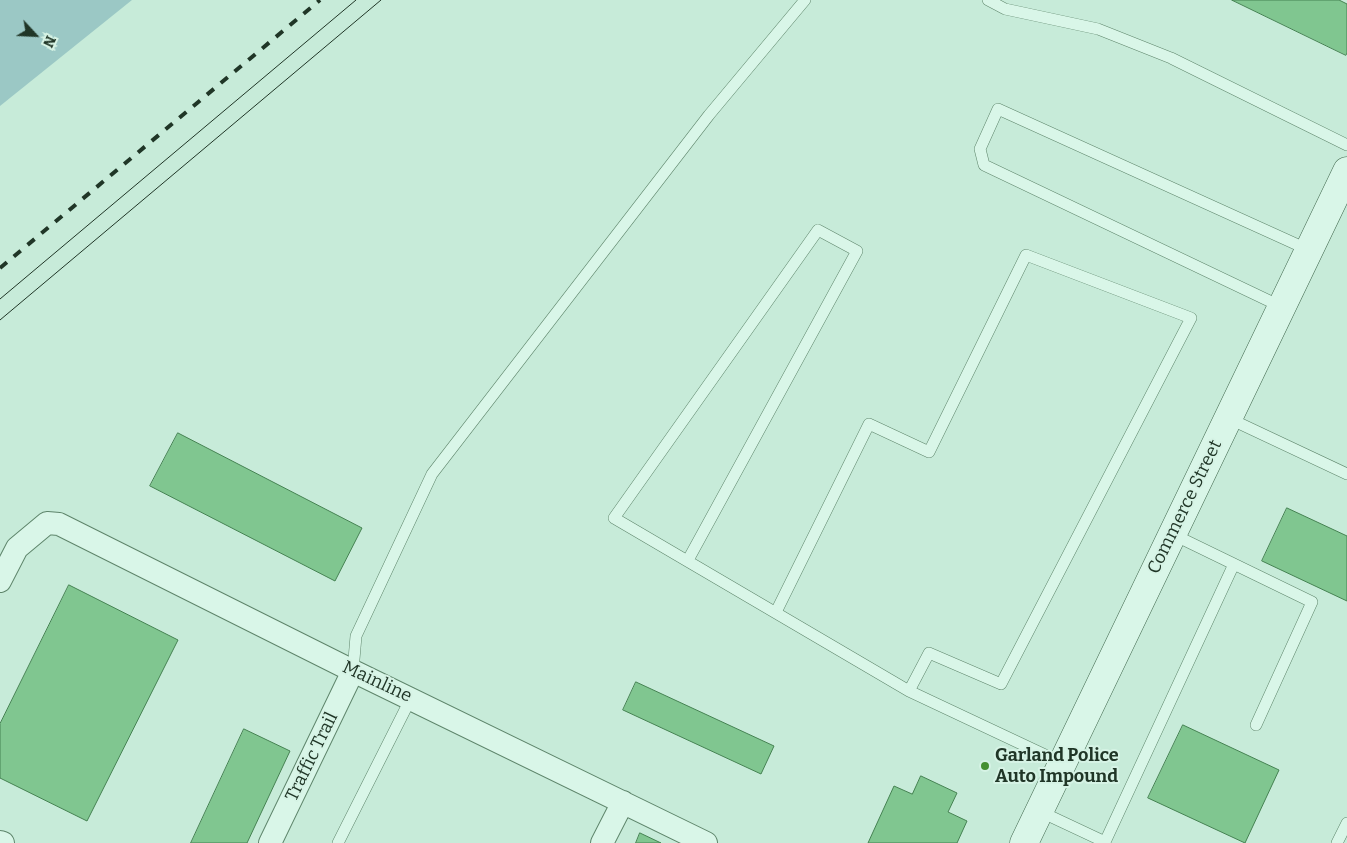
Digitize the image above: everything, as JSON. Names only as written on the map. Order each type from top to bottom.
[{"type":"street","name":"Commerce Street","points":[[1024,843],[1346,175]]},
{"type":"street","name":"Mainline","points":[[0,581],[17,548],[47,523],[59,524],[353,671],[706,843]]},
{"type":"street","name":"Traffic Trail","points":[[270,843],[353,671]]},
{"type":"street","points":[[602,843],[623,802]]},
{"type":"lane","points":[[353,671],[356,636],[432,474],[702,122],[805,0]]},
{"type":"lane","points":[[988,0],[1005,9],[1098,29],[1171,58],[1347,145]]},
{"type":"lane","points":[[1282,307],[984,165],[980,149],[998,109],[1309,250]]},
{"type":"lane","points":[[688,560],[858,251],[818,230],[614,518],[910,691],[1062,763]]},
{"type":"lane","points":[[776,612],[868,424],[929,452],[1026,255],[1191,318],[1001,684],[929,653],[910,691]]},
{"type":"lane","points":[[1228,418],[1347,474]]},
{"type":"lane","points":[[1172,534],[1312,602],[1256,725]]},
{"type":"lane","points":[[1039,811],[1105,842],[1234,564]]},
{"type":"lane","points":[[338,843],[411,698]]},
{"type":"lane","points":[[1337,843],[1347,823]]},
{"type":"shaded area","points":[[0,0],[132,0],[0,106]]},
{"type":"building","points":[[1232,0],[1339,0],[1347,4],[1347,53],[1346,55]]},
{"type":"building","points":[[178,433],[362,528],[335,581],[150,486]]},
{"type":"building","points":[[1287,508],[1347,536],[1347,601],[1262,561]]},
{"type":"building","points":[[69,585],[178,640],[87,821],[0,778],[0,724]]},
{"type":"building","points":[[636,682],[774,746],[761,774],[623,710]]},
{"type":"building","points":[[1183,725],[1279,770],[1245,843],[1148,798]]},
{"type":"building","points":[[244,729],[290,751],[247,843],[191,843]]},
{"type":"building","points":[[921,776],[957,793],[948,812],[967,821],[957,843],[868,843],[894,786],[912,794]]},
{"type":"building","points":[[640,833],[661,843],[636,843]]},
{"type":"tram line","points":[[0,299],[356,0]]},
{"type":"tram line","points":[[0,320],[381,0]]},
{"type":"railway","points":[[0,268],[320,0]]},
{"type":"place","name":"Garland Police Auto Impound","points":[[985,766]]}]
